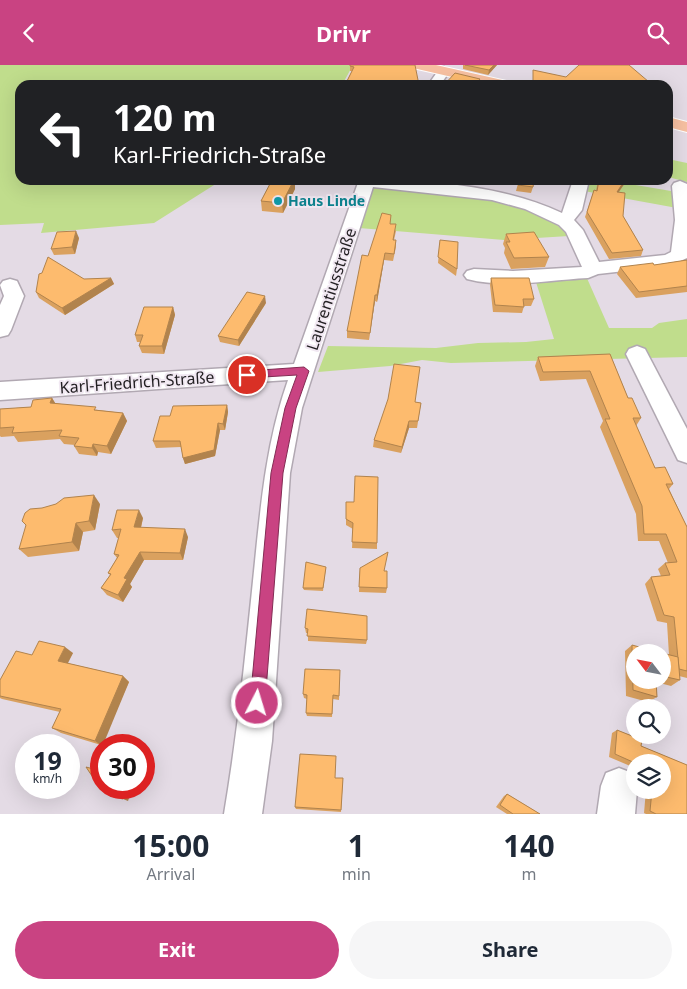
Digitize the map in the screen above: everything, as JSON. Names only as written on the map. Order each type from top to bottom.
[{"type":"main road","points":[[418,65],[484,80]]},
{"type":"main road","points":[[673,123],[687,127]]},
{"type":"street","points":[[436,80],[444,71]]},
{"type":"street","name":"Laurentiusstraße","points":[[243,814],[254,741],[277,473],[290,408],[366,185]]},
{"type":"street","points":[[403,185],[493,195],[531,205],[565,221],[574,230],[593,269]]},
{"type":"street","points":[[565,221],[573,210],[580,185]]},
{"type":"street","points":[[474,275],[513,277],[588,273],[593,269],[669,260],[680,255],[683,246],[683,201],[680,186]]},
{"type":"street","points":[[0,329],[14,296],[10,285]]},
{"type":"street","points":[[637,354],[687,453]]},
{"type":"street","name":"Karl-Friedrich-Straße","points":[[0,391],[304,371]]},
{"type":"green space","points":[[0,65],[353,65],[345,80],[15,80],[15,185],[214,185],[154,223],[41,233],[44,223],[0,225]]},
{"type":"green space","points":[[673,160],[687,163],[687,182],[673,178]]},
{"type":"green space","points":[[586,185],[636,185],[671,191],[677,202],[677,208],[584,191]]},
{"type":"green space","points":[[374,186],[510,202],[553,221],[569,236],[504,240],[359,228]]},
{"type":"green space","points":[[586,276],[609,328],[652,328],[659,323],[687,319],[687,357],[451,363],[422,360],[390,366],[318,372],[328,346],[436,348],[478,343],[526,342],[554,339],[535,279]]},
{"type":"building","points":[[415,65],[418,80],[348,80],[354,67],[350,66]]},
{"type":"building","points":[[465,65],[494,65],[489,70]]},
{"type":"building","points":[[579,65],[629,65],[647,80],[533,80],[533,70],[566,77]]},
{"type":"building","points":[[455,73],[480,79],[479,80],[449,80]]},
{"type":"building","points":[[269,185],[291,185],[282,203],[261,201]]},
{"type":"building","points":[[598,185],[622,185],[617,192],[625,193],[623,216],[643,250],[612,253],[587,212],[594,190],[597,191]]},
{"type":"building","points":[[382,213],[391,215],[390,224],[396,224],[393,240],[396,240],[394,254],[385,253],[377,295],[375,295],[370,333],[347,331],[362,255],[368,256]]},
{"type":"building","points":[[76,231],[72,247],[51,249],[57,232]]},
{"type":"building","points":[[534,232],[549,257],[514,258],[506,242],[510,242],[506,234]]},
{"type":"building","points":[[440,240],[458,242],[457,269],[438,257]]},
{"type":"building","points":[[48,257],[84,279],[111,278],[62,308],[36,292],[39,274],[42,273]]},
{"type":"building","points":[[687,260],[687,286],[639,292],[620,267],[653,263],[654,265]]},
{"type":"building","points":[[491,278],[529,278],[534,299],[523,299],[524,307],[495,305]]},
{"type":"building","points":[[247,292],[265,296],[238,340],[218,336]]},
{"type":"building","points":[[144,307],[173,307],[162,346],[139,346],[143,335],[135,335]]},
{"type":"building","points":[[610,354],[628,398],[632,398],[641,418],[633,418],[655,468],[665,467],[673,484],[666,484],[687,527],[687,671],[679,669],[674,617],[664,615],[651,577],[670,575],[665,563],[677,562],[666,534],[644,534],[642,506],[605,419],[610,419],[590,371],[543,372],[538,357]]},
{"type":"building","points":[[394,364],[420,367],[415,402],[421,403],[418,421],[409,421],[402,447],[374,440],[388,399]]},
{"type":"building","points":[[52,398],[50,403],[96,407],[94,410],[123,413],[107,446],[93,444],[92,448],[74,446],[79,438],[59,436],[62,430],[12,433],[14,427],[0,428],[0,409],[31,407],[33,400]]},
{"type":"building","points":[[227,405],[223,424],[218,423],[214,450],[183,458],[180,441],[153,441],[160,416],[170,416],[173,406]]},
{"type":"building","points":[[355,476],[378,477],[377,543],[352,542],[353,523],[346,519],[346,502],[354,502]]},
{"type":"building","points":[[94,495],[89,521],[76,523],[72,542],[19,549],[26,525],[22,521],[25,513],[30,509],[56,504],[64,498]]},
{"type":"building","points":[[117,510],[139,510],[134,527],[185,529],[180,553],[140,552],[124,578],[127,579],[118,595],[101,588],[111,574],[108,573],[119,555],[114,554],[121,529],[112,530]]},
{"type":"building","points":[[388,552],[384,571],[387,571],[387,588],[359,587],[360,568]]},
{"type":"building","points":[[306,562],[326,567],[323,588],[303,588]]},
{"type":"building","points":[[307,609],[367,616],[367,640],[307,636],[308,629],[305,628]]},
{"type":"building","points":[[39,641],[65,647],[58,661],[123,676],[98,734],[90,734],[90,739],[80,736],[80,734],[72,734],[52,728],[61,709],[0,696],[0,680],[16,651],[32,655]]},
{"type":"building","points":[[671,655],[678,657],[680,680],[671,678]]},
{"type":"building","points":[[305,669],[340,670],[339,696],[333,695],[332,714],[306,713],[307,695],[303,694]]},
{"type":"building","points":[[657,689],[657,697],[633,690]]},
{"type":"building","points":[[617,730],[626,734],[626,744],[641,744],[641,746],[660,754],[626,754],[626,759],[615,754]]},
{"type":"building","points":[[300,754],[336,756],[335,778],[343,778],[341,810],[295,807]]},
{"type":"building","points":[[671,758],[687,765],[687,814],[656,814],[650,811],[651,799],[671,799]]},
{"type":"building","points":[[507,794],[540,814],[513,814],[500,805]]},
{"type":"place","name":"Haus Linde","points":[[278,201]]},
{"type":"route","points":[[247,375],[304,371],[290,408],[277,473],[257,703]]}]
